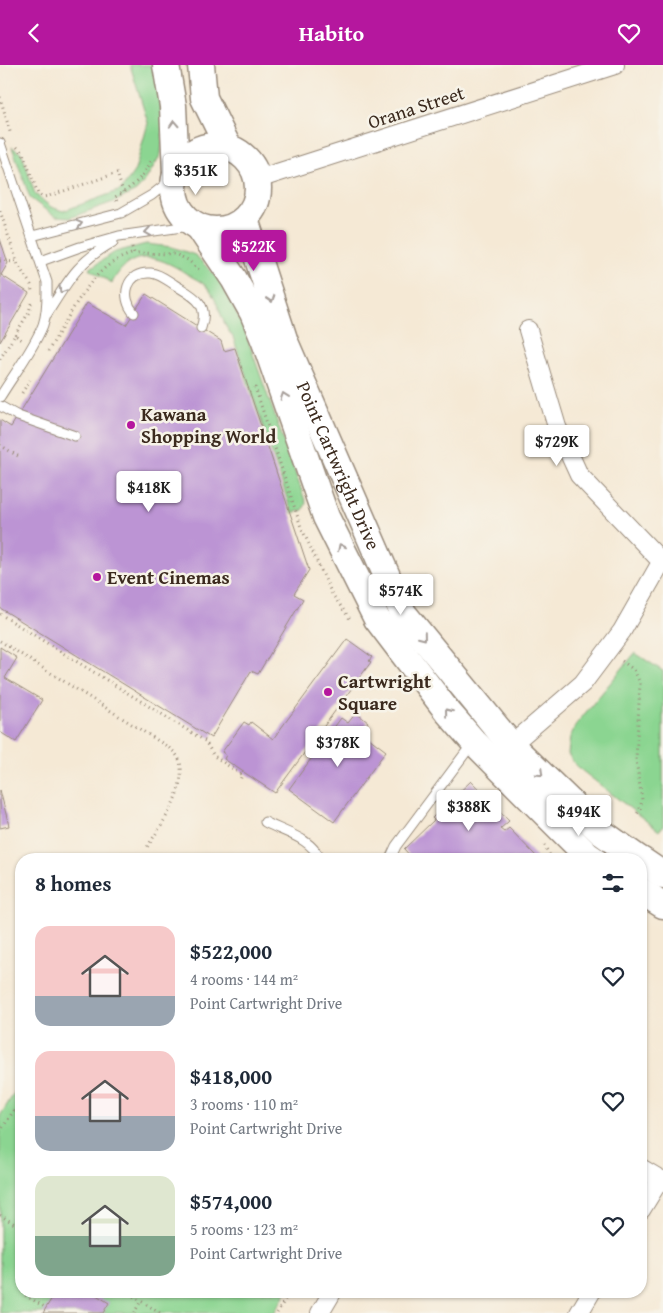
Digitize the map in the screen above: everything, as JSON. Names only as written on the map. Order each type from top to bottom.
[{"type":"main road","points":[[166,65],[173,106],[176,174],[174,188],[176,203],[187,219],[198,226],[218,230],[232,227],[245,219],[251,212],[257,199],[258,179],[252,164],[242,153],[228,147],[209,146],[195,151],[184,160],[176,174]]},
{"type":"main road","points":[[201,65],[204,98],[228,147]]},
{"type":"main road","name":"Point Cartwright Drive","points":[[245,219],[285,342],[403,613],[511,745],[601,832],[631,853]]},
{"type":"main road","name":"Point Cartwright Drive","points":[[198,226],[234,279],[252,313],[265,342],[326,517],[377,619],[447,711],[474,742],[584,853]]},
{"type":"main road","name":"Point Cartwright Drive","points":[[647,864],[663,875]]},
{"type":"main road","points":[[647,895],[663,905]]},
{"type":"street","name":"Orana Street","points":[[258,179],[615,65]]},
{"type":"street","points":[[511,745],[582,683],[622,631],[662,560],[578,475],[557,427],[528,330]]},
{"type":"street","points":[[590,853],[601,832]]},
{"type":"street","points":[[647,1172],[661,1180],[647,1201]]},
{"type":"street","points":[[320,1313],[329,1298]]},
{"type":"street","points":[[579,1313],[588,1298]]},
{"type":"lane","points":[[0,143],[47,282],[47,302],[44,318]]},
{"type":"lane","points":[[32,236],[121,213],[152,195],[176,174]]},
{"type":"lane","points":[[41,261],[80,247],[124,236],[198,226]]},
{"type":"lane","points":[[0,397],[32,345],[44,318],[74,271],[95,252],[124,236]]},
{"type":"lane","points":[[134,313],[128,307],[126,297],[128,285],[141,274],[150,273],[158,275],[197,298],[204,316],[201,328]]},
{"type":"lane","points":[[0,406],[18,416],[75,435]]},
{"type":"lane","points":[[393,853],[396,846],[474,742]]},
{"type":"lane","points":[[265,822],[304,840],[311,845],[316,853]]},
{"type":"path","points":[[0,97],[12,136]]},
{"type":"path","points":[[15,145],[23,153],[38,194],[43,197],[117,173],[123,192]]},
{"type":"path","points":[[117,202],[115,197],[134,186],[146,171],[155,153]]},
{"type":"path","points":[[0,211],[17,262],[31,285],[33,296],[29,313],[0,359]]},
{"type":"path","points":[[46,354],[85,290],[96,276],[108,265],[134,253]]},
{"type":"path","points":[[0,261],[17,262]]},
{"type":"path","points":[[15,335],[32,345]]},
{"type":"path","points":[[0,445],[21,458]]},
{"type":"path","points":[[0,614],[205,741],[214,756],[242,775],[240,780]]},
{"type":"path","points":[[0,641],[168,747],[176,754],[180,763],[177,791],[161,826],[146,849]]},
{"type":"path","points":[[620,661],[634,669],[640,683],[636,760],[642,800],[636,816]]},
{"type":"path","points":[[0,1132],[15,1108]]},
{"type":"path","points":[[0,1215],[15,1224]]},
{"type":"path","points":[[29,1298],[46,1308]]},
{"type":"path","points":[[136,1298],[160,1313]]},
{"type":"path","points":[[277,1313],[286,1298]]},
{"type":"path","points":[[134,1313],[141,1301]]},
{"type":"green space","points":[[130,65],[156,65],[163,129],[161,154],[145,181],[136,191],[116,201],[69,218],[55,217],[30,198],[12,147],[22,154],[35,194],[51,207],[63,211],[121,190],[135,170],[148,123]]},
{"type":"green space","points":[[146,244],[172,247],[195,255],[219,279],[244,329],[306,503],[303,510],[292,513],[233,337],[225,325],[211,292],[206,286],[176,267],[156,259],[136,259],[119,271],[112,283],[89,269],[115,252]]},
{"type":"green space","points":[[635,653],[663,671],[663,826],[659,831],[576,766],[568,754],[570,737],[577,723]]},
{"type":"green space","points":[[15,1092],[15,1298],[283,1298],[274,1313],[0,1313],[0,1116]]},
{"type":"building","points":[[0,239],[8,263],[1,275],[29,293],[0,342]]},
{"type":"building","name":"Kawana Shopping World","points":[[146,294],[221,341],[224,351],[235,348],[309,570],[294,594],[303,599],[258,674],[251,671],[211,738],[0,608],[0,420],[11,427],[87,303],[126,325]]},
{"type":"building","name":"Cartwright Square","points":[[347,639],[372,657],[369,661],[371,662],[275,793],[224,759],[226,755],[222,752],[244,722],[249,725],[251,722],[273,739]]},
{"type":"building","points":[[0,647],[17,658],[5,678],[42,700],[16,742],[0,732]]},
{"type":"building","points":[[356,713],[368,722],[361,732],[386,751],[334,822],[289,789],[341,718],[348,723]]},
{"type":"building","points":[[471,781],[509,821],[500,829],[504,832],[509,828],[533,853],[408,853],[404,849],[434,820],[432,818]]},
{"type":"building","points":[[0,790],[9,826],[0,828]]},
{"type":"building","points":[[52,1298],[101,1298],[109,1303],[103,1313],[43,1313]]},
{"type":"place","name":"Kawana Shopping World","points":[[131,425]]},
{"type":"place","name":"Event Cinemas","points":[[97,577]]},
{"type":"place","name":"Cartwright Square","points":[[328,692]]}]
